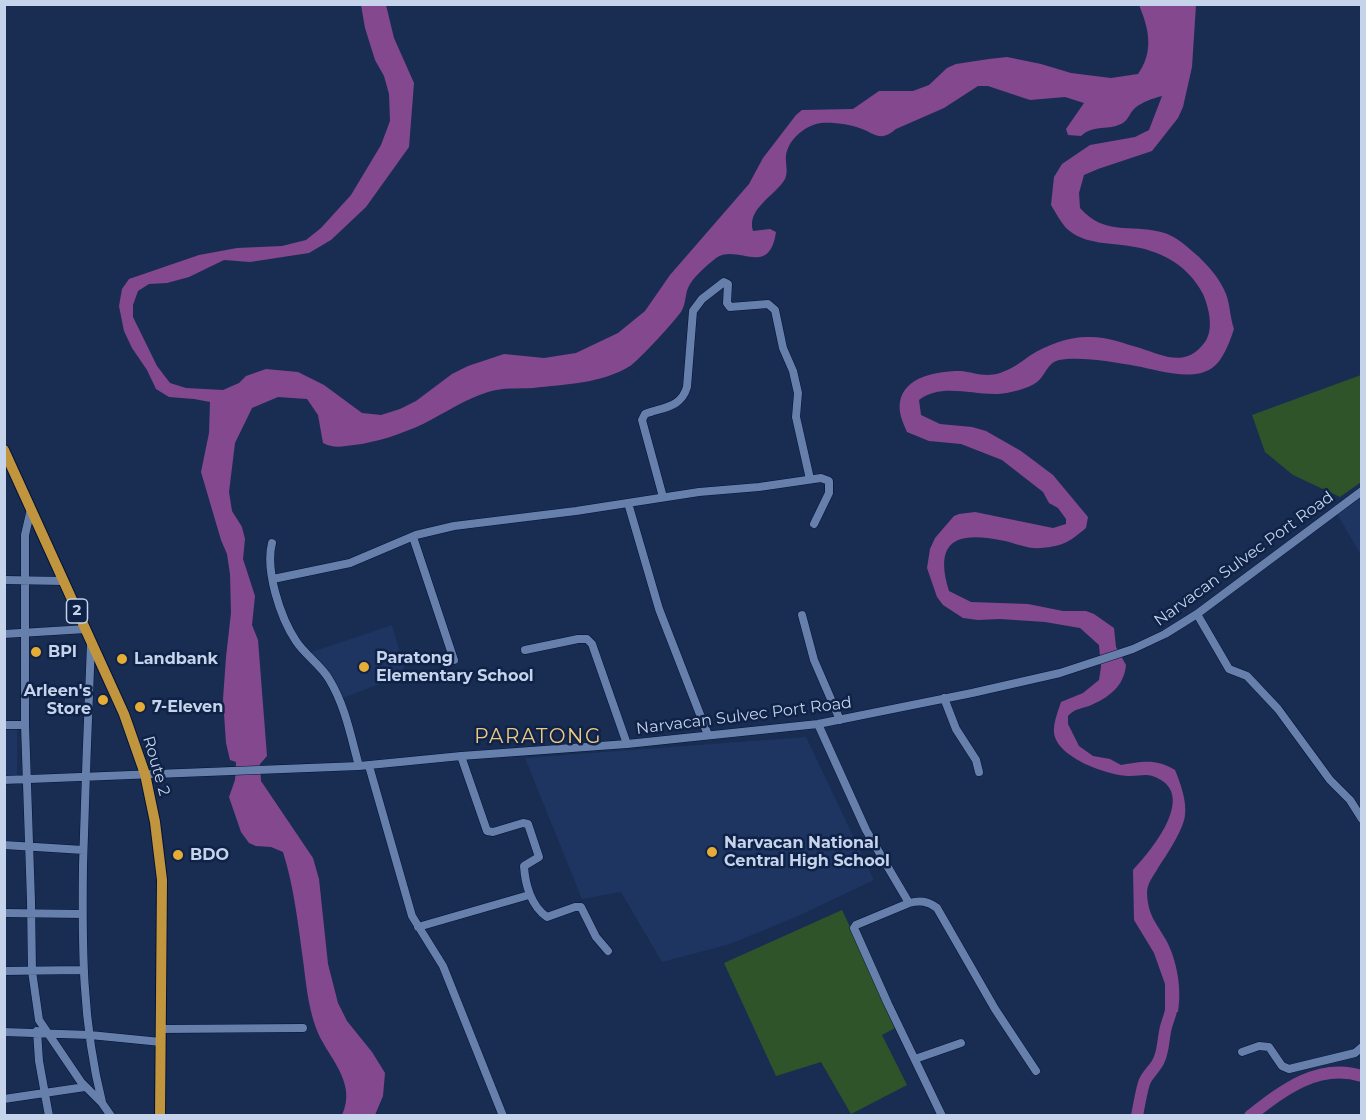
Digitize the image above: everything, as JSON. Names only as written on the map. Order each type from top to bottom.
[{"type":"highway","name":"Route 2","points":[[4,450],[124,714],[146,774],[162,880],[160,1116]]},
{"type":"street","points":[[663,497],[642,420],[645,414],[677,404],[685,395],[693,311],[702,299],[724,282],[728,284],[727,303],[730,307],[768,304],[775,310],[783,348],[791,364],[797,388],[796,417],[810,479]]},
{"type":"street","points":[[273,579],[350,563],[413,537],[454,526],[663,497],[826,479],[830,483],[814,524]]},
{"type":"street","name":"Narvacan Sulvec Port Road","points":[[4,780],[359,766],[627,744],[840,720],[944,698],[1060,673],[1121,653],[1165,634],[1197,614],[1362,491]]},
{"type":"street","points":[[627,503],[659,609],[708,735]]},
{"type":"street","points":[[31,509],[25,535],[25,725],[28,846],[32,914],[32,971],[39,1020],[36,1034],[49,1116]]},
{"type":"street","points":[[413,537],[454,660]]},
{"type":"street","points":[[272,543],[270,560],[282,611],[295,640],[324,671],[335,690],[359,766]]},
{"type":"street","points":[[4,580],[64,581]]},
{"type":"street","points":[[1197,614],[1229,669],[1247,676],[1278,709],[1330,780],[1350,800],[1362,819]]},
{"type":"street","points":[[802,615],[814,660],[840,720]]},
{"type":"street","points":[[4,634],[86,629]]},
{"type":"street","points":[[525,650],[587,639],[592,644],[627,744]]},
{"type":"street","points":[[91,643],[83,850],[82,970],[102,1103]]},
{"type":"street","points":[[944,698],[956,729],[976,760],[979,772]]},
{"type":"street","points":[[818,723],[866,830],[909,903]]},
{"type":"street","points":[[4,725],[25,725]]},
{"type":"street","points":[[461,756],[487,831],[493,832],[523,823],[528,824],[539,855],[524,867],[529,895],[548,917],[581,907],[596,937],[608,951]]},
{"type":"street","points":[[369,765],[407,904],[418,927],[443,966],[503,1116]]},
{"type":"street","points":[[4,845],[83,850]]},
{"type":"street","points":[[418,927],[529,895]]},
{"type":"street","points":[[942,1116],[855,928],[856,925],[909,903],[923,901],[937,908],[994,1009],[1036,1071]]},
{"type":"street","points":[[4,913],[82,914]]},
{"type":"street","points":[[4,971],[82,970]]},
{"type":"street","points":[[39,1020],[85,1087],[102,1103],[111,1116]]},
{"type":"street","points":[[161,1029],[303,1028]]},
{"type":"street","points":[[4,1032],[90,1035],[161,1042]]},
{"type":"street","points":[[915,1059],[961,1043]]},
{"type":"street","points":[[1242,1052],[1259,1046],[1269,1047],[1282,1066],[1289,1069],[1355,1053],[1362,1047]]},
{"type":"street","points":[[4,1099],[85,1087]]},
{"type":"shaded area","points":[[361,5],[386,5],[394,38],[414,83],[409,147],[366,207],[331,240],[309,253],[250,262],[224,260],[189,277],[167,283],[149,284],[138,291],[133,305],[133,317],[157,366],[170,383],[186,388],[223,390],[239,383],[246,376],[266,369],[298,372],[324,385],[362,413],[381,415],[416,401],[452,374],[468,366],[504,354],[544,358],[576,353],[618,333],[645,311],[670,275],[749,184],[763,158],[802,110],[853,109],[879,91],[913,91],[929,85],[947,68],[956,64],[1007,57],[1071,73],[1111,78],[1138,74],[1148,48],[1147,31],[1139,5],[1196,5],[1192,67],[1183,107],[1178,118],[1152,151],[1084,175],[1079,193],[1080,208],[1089,217],[1108,226],[1167,234],[1186,246],[1211,270],[1226,294],[1234,329],[1220,361],[1204,372],[1185,375],[1098,360],[1059,360],[1049,366],[1037,382],[1019,390],[998,394],[937,392],[919,400],[921,415],[940,424],[972,427],[986,431],[1021,451],[1053,475],[1088,517],[1086,528],[1075,537],[1049,547],[1032,548],[988,538],[962,539],[953,543],[947,550],[944,560],[945,574],[949,591],[971,602],[1028,604],[1063,611],[1086,611],[1114,628],[1116,647],[1126,665],[1122,680],[1114,691],[1103,699],[1070,714],[1068,724],[1079,746],[1093,756],[1110,759],[1121,765],[1148,762],[1161,764],[1175,770],[1177,775],[1185,804],[1184,821],[1151,880],[1147,893],[1151,913],[1170,948],[1176,966],[1179,984],[1178,1012],[1165,1010],[1165,984],[1154,953],[1134,920],[1133,870],[1158,839],[1171,813],[1173,800],[1170,789],[1161,780],[1152,776],[1121,775],[1085,764],[1064,750],[1057,742],[1054,733],[1061,702],[1083,693],[1099,680],[1101,667],[1099,645],[1080,628],[1045,622],[963,618],[943,605],[937,597],[927,568],[930,549],[935,538],[954,516],[959,514],[975,512],[1053,528],[1066,524],[1066,519],[1058,508],[1049,503],[1043,492],[1002,460],[961,444],[929,441],[907,432],[901,417],[900,402],[908,386],[924,377],[952,371],[984,375],[1000,373],[1044,348],[1072,338],[1107,339],[1174,358],[1190,355],[1198,350],[1208,337],[1209,312],[1197,284],[1175,262],[1146,249],[1090,241],[1073,234],[1066,228],[1051,205],[1054,177],[1062,164],[1090,145],[1135,137],[1149,130],[1162,96],[1138,106],[1123,123],[1091,130],[1081,136],[1068,135],[1066,129],[1084,103],[1065,97],[1030,100],[988,86],[978,86],[944,108],[884,136],[852,126],[831,123],[815,124],[802,131],[788,148],[785,179],[757,209],[752,223],[753,231],[770,229],[776,232],[767,254],[760,257],[725,255],[712,261],[690,284],[679,314],[649,348],[630,366],[619,372],[583,382],[494,390],[471,398],[423,424],[398,434],[372,442],[342,446],[323,443],[318,415],[307,399],[278,397],[252,408],[235,443],[229,492],[232,511],[242,527],[245,539],[243,559],[255,596],[252,625],[258,640],[267,756],[260,764],[261,781],[313,858],[319,879],[328,964],[338,1003],[347,1021],[372,1052],[385,1073],[383,1096],[375,1115],[342,1115],[346,1103],[346,1091],[339,1069],[316,1028],[311,1011],[295,906],[283,852],[249,843],[241,832],[229,797],[235,780],[236,762],[230,760],[226,743],[223,699],[231,613],[230,574],[227,554],[201,472],[209,433],[210,402],[169,397],[156,389],[124,331],[119,306],[122,289],[129,279],[199,255],[237,248],[282,246],[306,240],[321,228],[351,195],[381,145],[390,121],[389,94],[384,76],[375,60]]},
{"type":"shaded area","points":[[1361,498],[1361,555],[1337,514]]},
{"type":"shaded area","name":"Paratong Elementary School","points":[[392,625],[406,674],[340,699],[320,661],[309,653]]},
{"type":"shaded area","points":[[5,727],[17,727],[17,778],[5,777]]},
{"type":"shaded area","name":"Narvacan National Central High School","points":[[806,737],[874,880],[798,916],[730,944],[662,962],[621,892],[582,899],[525,758]]},
{"type":"green space","points":[[1361,375],[1361,482],[1340,497],[1293,475],[1265,452],[1252,415]]},
{"type":"green space","points":[[842,910],[897,1027],[882,1035],[907,1085],[851,1114],[821,1062],[776,1076],[724,963]]},
{"type":"waterway","points":[[1137,1116],[1144,1083],[1161,1056],[1172,1008],[1171,996]]},
{"type":"waterway","points":[[1250,1116],[1275,1097],[1302,1081],[1330,1073],[1362,1076]]},
{"type":"place","name":"BPI","points":[[36,652]]},
{"type":"place","name":"Landbank","points":[[122,659]]},
{"type":"place","name":"Paratong Elementary School","points":[[364,667]]},
{"type":"place","name":"Arleen's Store","points":[[103,700]]},
{"type":"place","name":"7-Eleven","points":[[140,707]]},
{"type":"place","name":"Narvacan National Central High School","points":[[712,852]]},
{"type":"place","name":"BDO","points":[[178,855]]},
{"type":"district","name":"PARATONG","points":[[538,737]]}]
